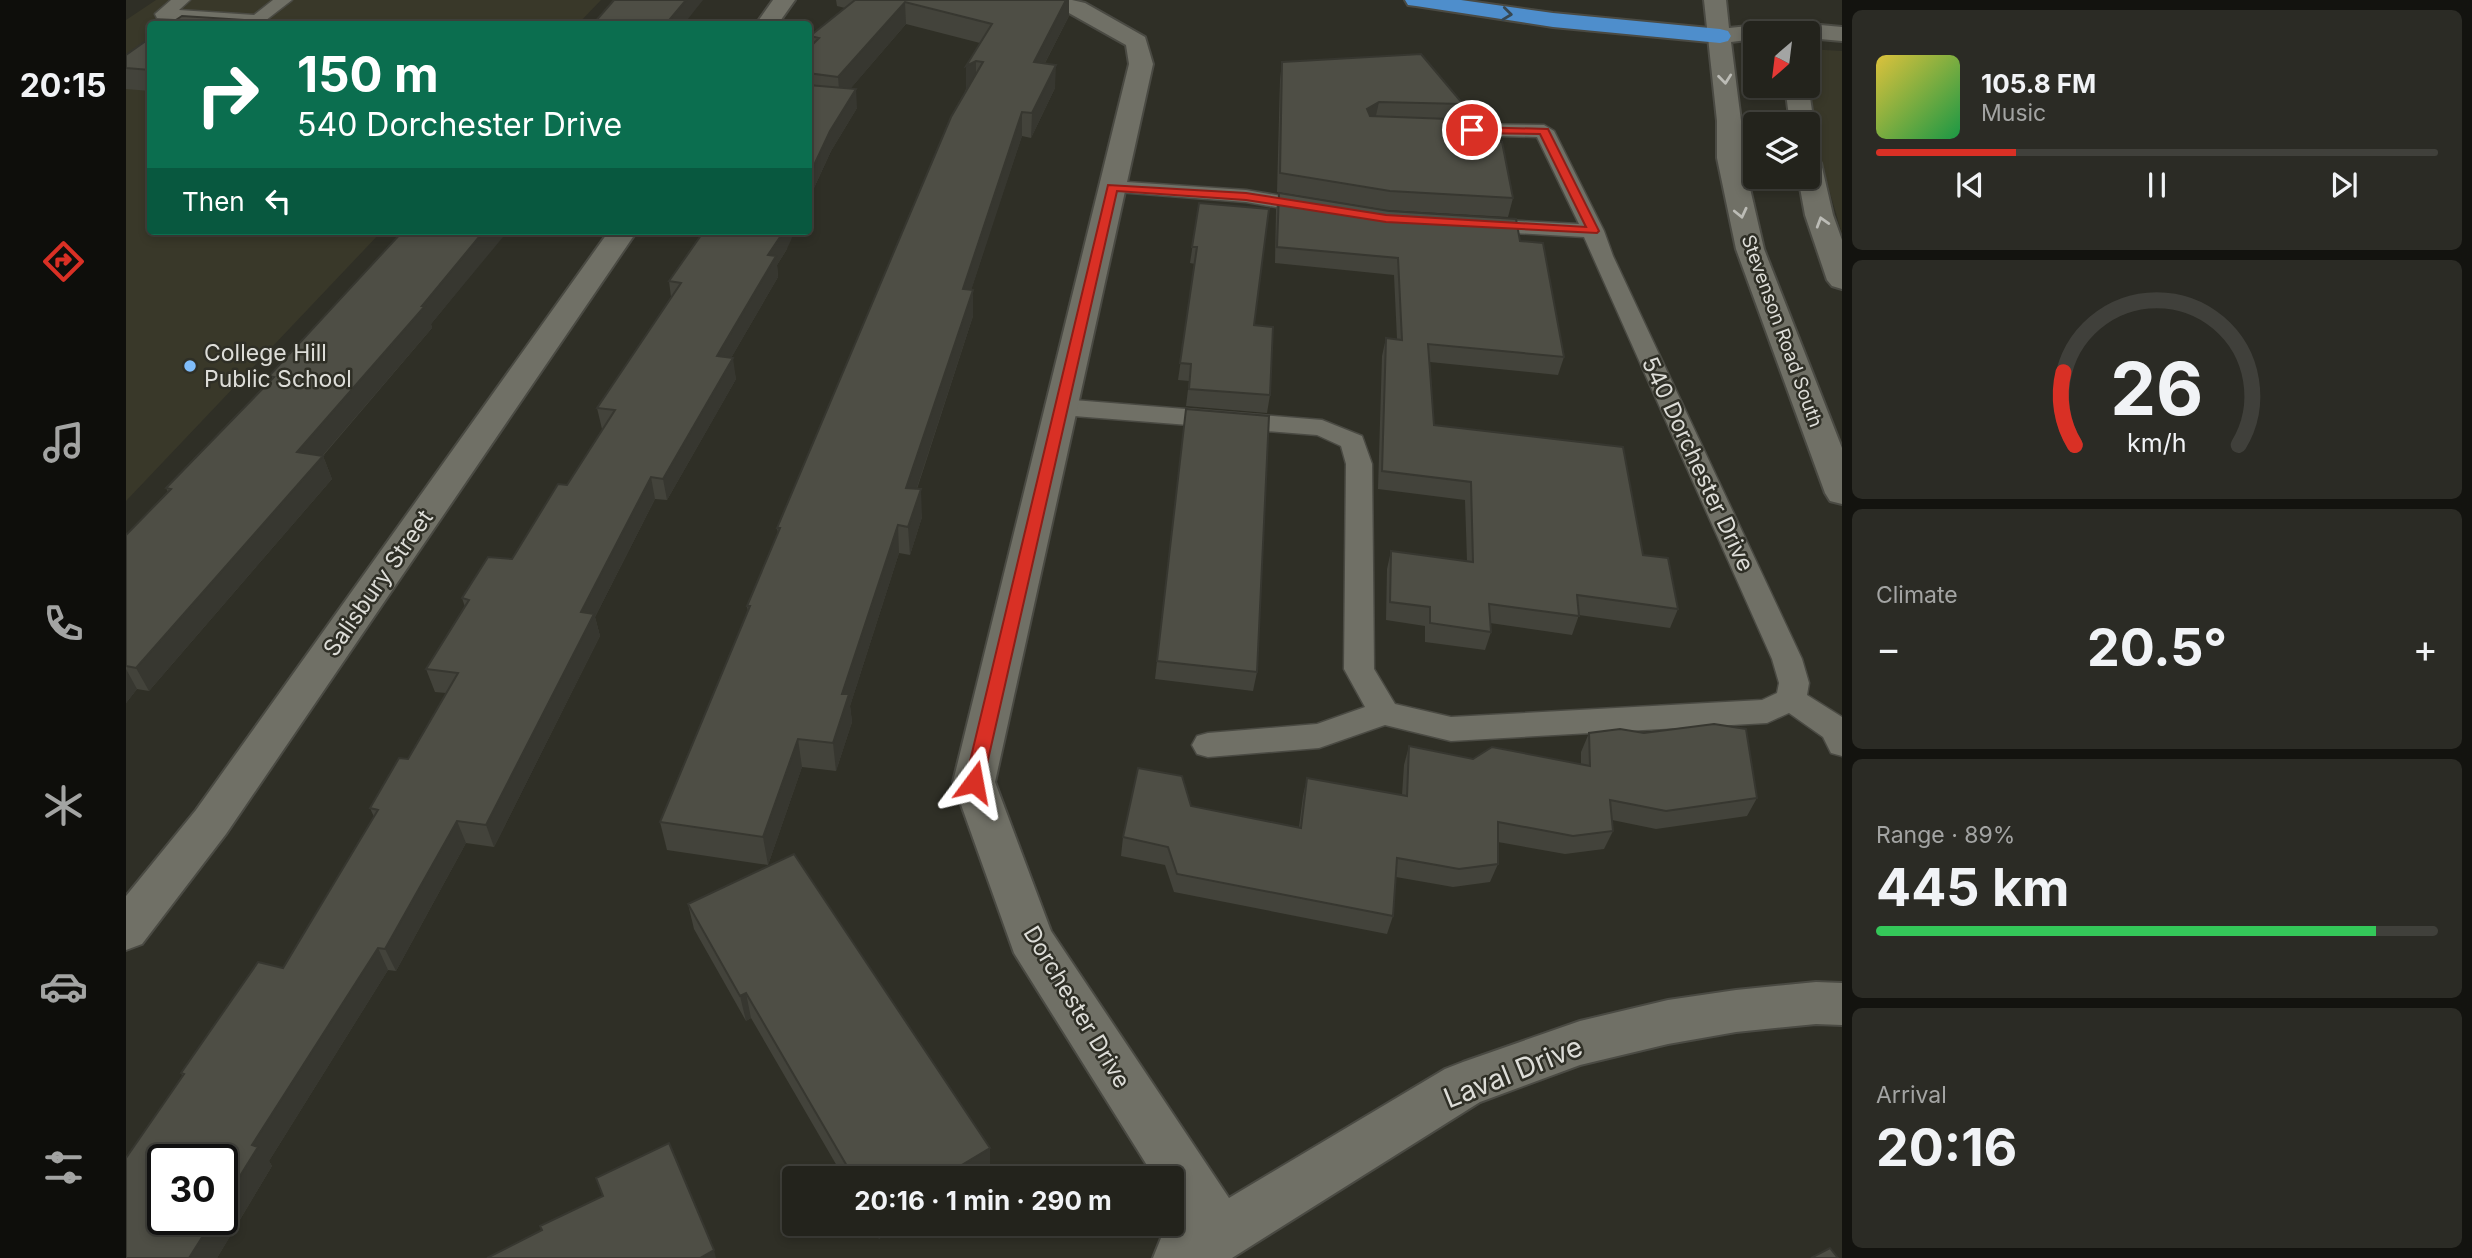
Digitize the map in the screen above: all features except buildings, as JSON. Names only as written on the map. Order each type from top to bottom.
[{"type":"highway","points":[[1416,0],[1514,15],[1720,36]]},
{"type":"street","points":[[769,21],[785,0]]},
{"type":"street","name":"Dorchester Drive","points":[[1047,0],[1077,8],[1137,42],[1141,64],[974,782],[1031,939],[1201,1246]]},
{"type":"street","name":"Stevenson Road South","points":[[1715,0],[1730,158],[1750,249],[1842,493]]},
{"type":"street","points":[[1820,30],[1842,34]]},
{"type":"street","points":[[1720,36],[1743,32]]},
{"type":"street","points":[[1720,36],[1743,39]]},
{"type":"street","points":[[1820,48],[1842,51]]},
{"type":"street","points":[[1814,189],[1819,215],[1842,280]]},
{"type":"street","name":"Salisbury Street","points":[[126,930],[211,822],[620,235]]},
{"type":"street","name":"Laval Drive","points":[[1201,1246],[1463,1086],[1580,1043],[1668,1022],[1736,1011],[1816,1003],[1842,1004]]},
{"type":"lane","points":[[180,13],[258,20],[284,0]]},
{"type":"lane","name":"540 Dorchester Drive","points":[[1428,130],[1544,131],[1593,231],[1602,256],[1787,659],[1794,683],[1791,699]]},
{"type":"lane","points":[[1112,187],[1246,196],[1348,213]]},
{"type":"lane","points":[[1454,223],[1593,231]]},
{"type":"lane","points":[[1061,407],[1322,428],[1353,442],[1359,464],[1359,669],[1384,713]]},
{"type":"lane","points":[[1208,745],[1319,736],[1384,713],[1451,729],[1767,710],[1791,699],[1837,730],[1842,744]]},
{"type":"shaded area","name":"College Hill Public School","points":[[156,0],[601,0],[581,21],[147,21],[147,235],[378,235],[126,501],[126,20]]},
{"type":"shaded area","points":[[1820,50],[1842,51],[1842,234],[1820,158],[1820,112],[1807,112],[1802,98],[1820,98]]},
{"type":"place","name":"College Hill Public School","points":[[190,366]]},
{"type":"route","points":[[974,782],[1112,187],[1246,196],[1386,219],[1593,231],[1544,131],[1472,130]]}]
